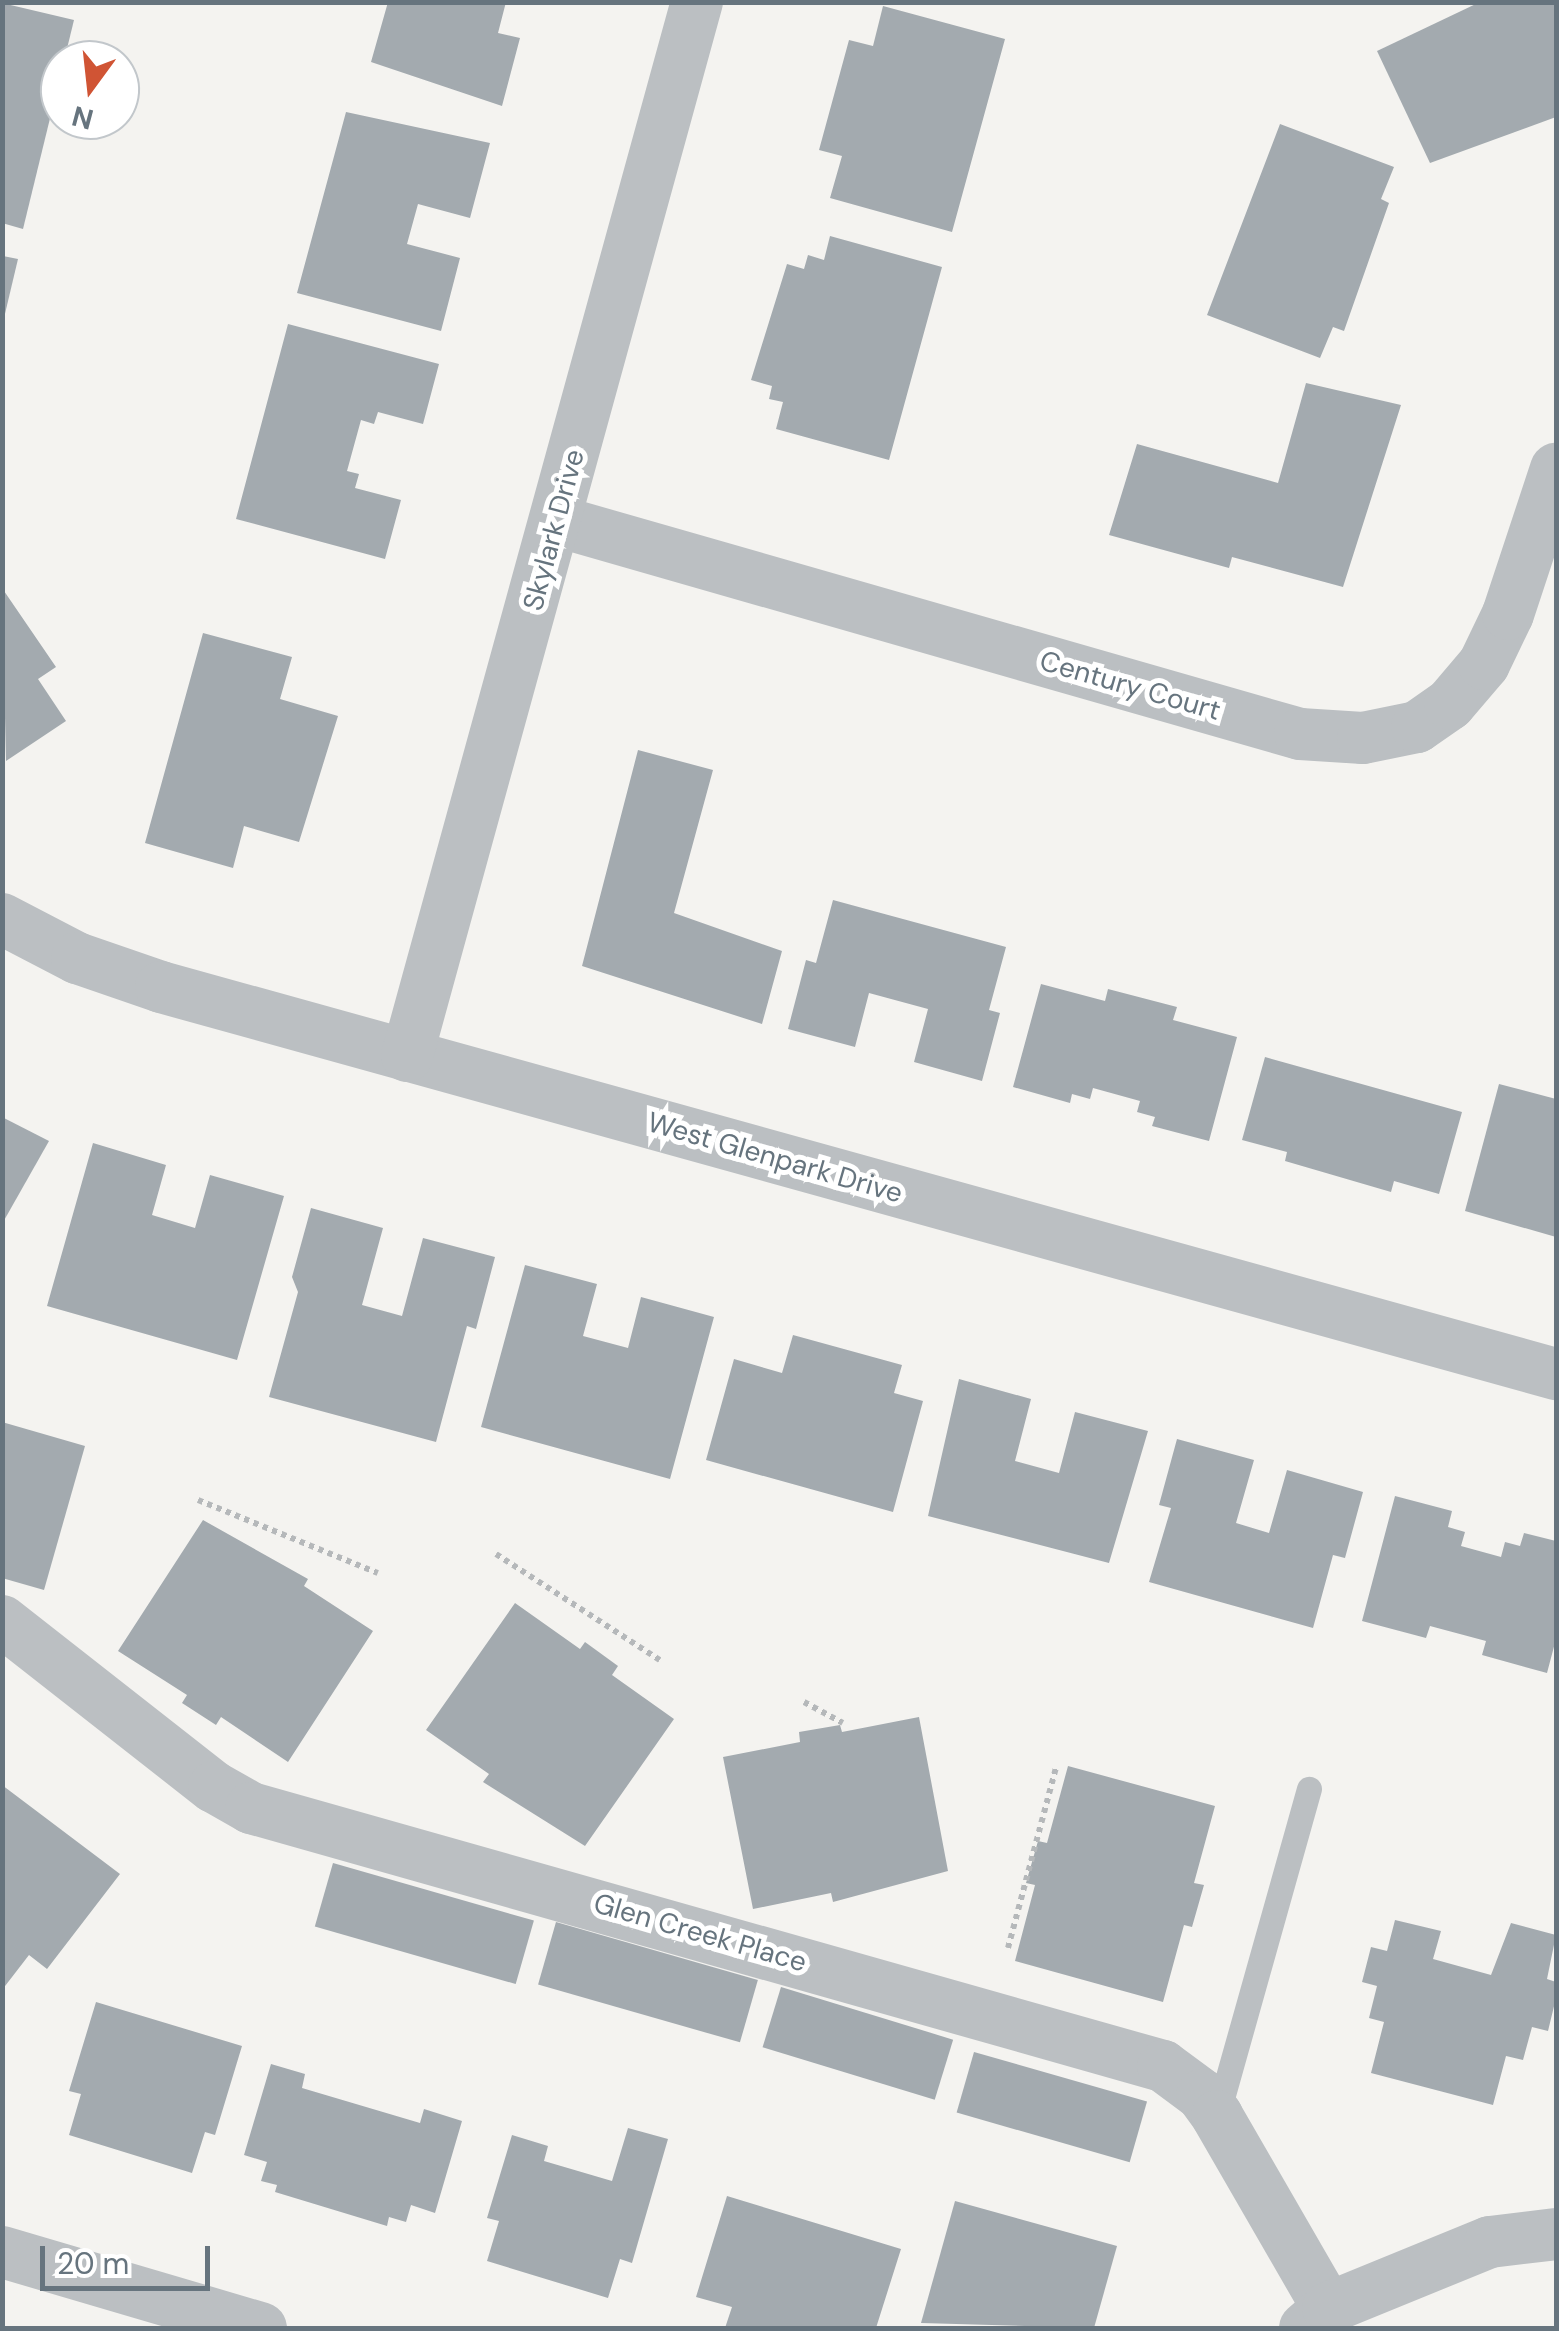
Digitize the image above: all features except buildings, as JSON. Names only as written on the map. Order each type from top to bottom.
[{"type":"street","name":"Skylark Drive","points":[[408,1056],[697,2]]},
{"type":"street","name":"Century Court","points":[[557,521],[1300,734],[1363,738],[1418,727],[1450,704],[1484,664],[1508,614],[1556,469]]},
{"type":"street","name":"West Glenpark Drive","points":[[2,920],[77,958],[160,987],[1556,1374]]},
{"type":"street","name":"Glen Creek Place","points":[[2,1621],[214,1788],[251,1808],[1122,2050],[1163,2066],[1202,2096],[1217,2116],[1317,2318]]},
{"type":"street","points":[[1317,2318],[1490,2242],[1556,2234]]},
{"type":"street","points":[[2,2252],[261,2328]]},
{"type":"lane","points":[[1217,2116],[1309,1789]]},
{"type":"path","points":[[198,1500],[378,1573]]},
{"type":"path","points":[[496,1554],[660,1660]]},
{"type":"path","points":[[804,1702],[843,1723]]},
{"type":"path","points":[[1008,1948],[1056,1767]]}]
